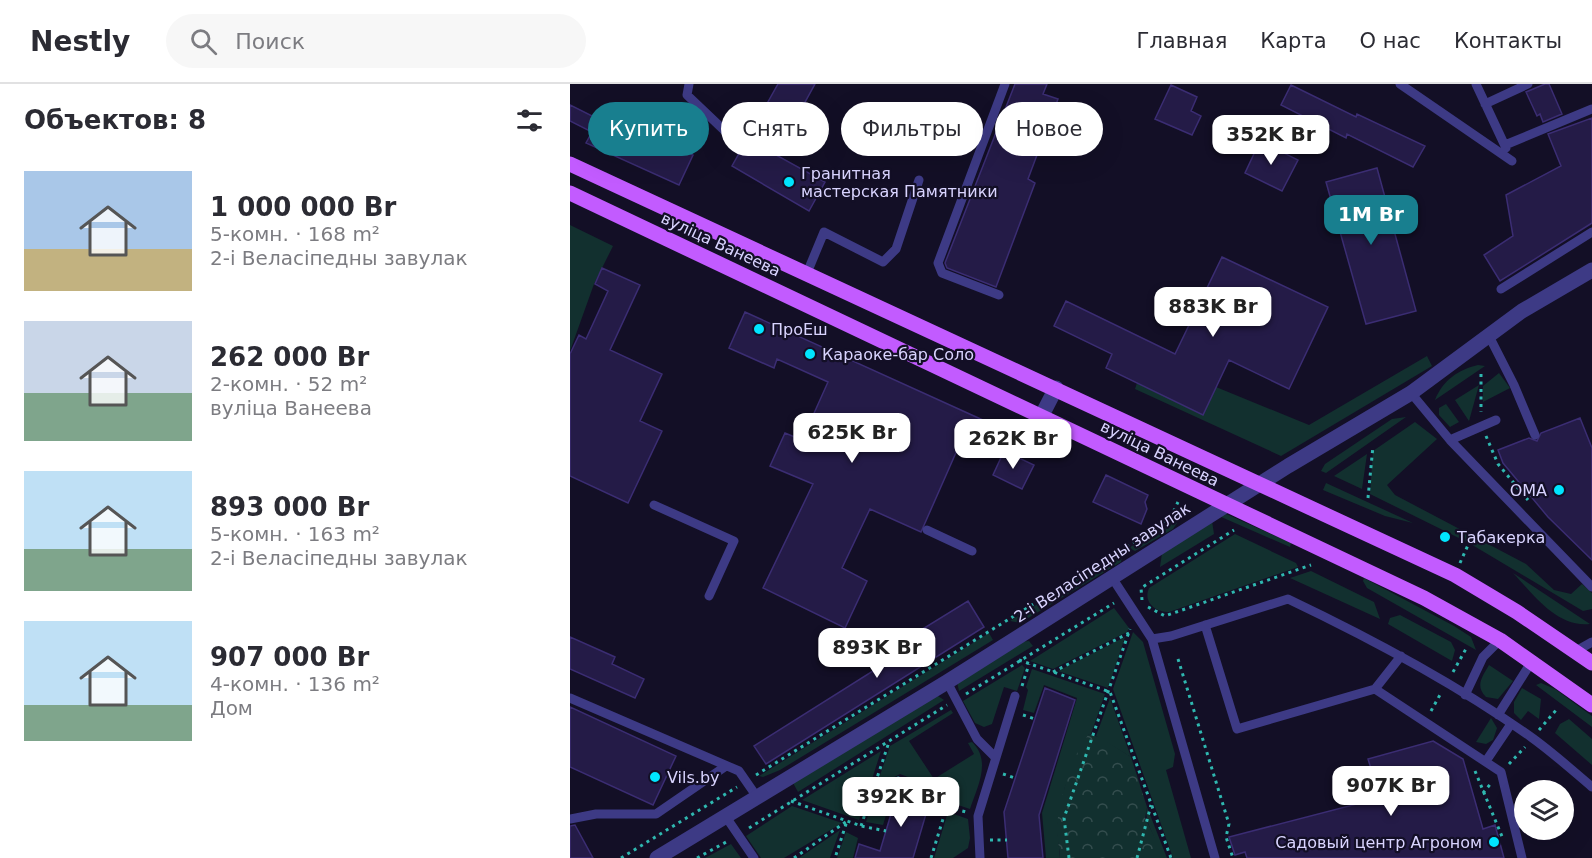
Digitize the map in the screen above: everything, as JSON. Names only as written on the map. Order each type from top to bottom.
[{"type":"main road","name":"вуліца Ванеева","points":[[570,164],[1455,575],[1517,612],[1592,663]]},
{"type":"main road","name":"вуліца Ванеева","points":[[570,193],[1424,598],[1500,640],[1592,705]]},
{"type":"street","name":"2-і Веласіпедны завулак","points":[[657,858],[947,682],[1259,483],[1411,393],[1488,334],[1592,270]]},
{"type":"street","points":[[1041,417],[1056,388]]},
{"type":"lane","points":[[689,84],[687,95],[721,127]]},
{"type":"lane","points":[[999,295],[942,273],[938,263],[1005,84]]},
{"type":"lane","points":[[1400,84],[1512,161],[1476,84]]},
{"type":"lane","points":[[1485,104],[1528,84]]},
{"type":"lane","points":[[1505,145],[1592,109]]},
{"type":"lane","points":[[807,273],[824,232],[883,262],[896,249],[919,180]]},
{"type":"lane","points":[[1501,289],[1592,232]]},
{"type":"lane","points":[[1488,334],[1536,435]]},
{"type":"lane","points":[[1411,393],[1450,440],[1592,586]]},
{"type":"lane","points":[[1450,440],[1496,420]]},
{"type":"lane","points":[[654,505],[734,541],[709,596]]},
{"type":"lane","points":[[927,530],[972,551]]},
{"type":"lane","points":[[1111,576],[1152,639],[1215,858]]},
{"type":"lane","points":[[1152,639],[1205,626],[1288,599],[1401,656],[1498,715],[1532,738],[1592,787]]},
{"type":"lane","points":[[1205,626],[1237,729],[1375,689],[1401,656]]},
{"type":"lane","points":[[1465,695],[1483,657],[1500,640]]},
{"type":"lane","points":[[1576,651],[1592,642]]},
{"type":"lane","points":[[1498,715],[1532,661]]},
{"type":"lane","points":[[947,682],[977,739],[995,757]]},
{"type":"lane","points":[[1375,689],[1501,772],[1522,858]]},
{"type":"lane","points":[[980,858],[978,816],[1015,696]]},
{"type":"lane","points":[[570,698],[739,771],[757,797]]},
{"type":"lane","points":[[1486,761],[1511,724]]},
{"type":"lane","points":[[571,816],[656,814],[726,766]]},
{"type":"lane","points":[[726,817],[754,858]]},
{"type":"path","points":[[1481,375],[1482,426],[1498,464],[1531,505]]},
{"type":"path","points":[[1368,498],[1373,446]]},
{"type":"path","points":[[621,858],[1126,547],[1171,517],[1178,502]]},
{"type":"path","points":[[1234,530],[1141,588],[1142,601],[1150,610],[1165,616],[1311,565]]},
{"type":"path","points":[[698,858],[1113,602],[1119,610]]},
{"type":"path","points":[[1068,858],[1064,818],[1131,627]]},
{"type":"path","points":[[1052,672],[1129,633]]},
{"type":"path","points":[[1178,659],[1229,824],[1226,837],[1233,858]]},
{"type":"path","points":[[1019,660],[1110,692]]},
{"type":"path","points":[[1110,692],[1171,858]]},
{"type":"path","points":[[1482,793],[1557,709]]},
{"type":"path","points":[[1018,713],[1035,718]]},
{"type":"path","points":[[861,826],[889,740]]},
{"type":"path","points":[[1471,760],[1482,793],[1499,825],[1505,847]]},
{"type":"path","points":[[1000,773],[1016,778]]},
{"type":"path","points":[[871,793],[898,778],[944,795],[941,805],[978,816]]},
{"type":"path","points":[[791,801],[861,826],[886,831]]},
{"type":"path","points":[[1137,858],[1151,805]]},
{"type":"path","points":[[931,858],[947,806]]},
{"type":"path","points":[[794,858],[848,821]]},
{"type":"path","points":[[835,858],[848,821]]},
{"type":"path","points":[[988,840],[1007,840]]},
{"type":"green space","points":[[570,225],[613,246],[594,284],[570,351]]},
{"type":"green space","points":[[1427,356],[1432,366],[1281,456],[1135,389],[1137,383],[1203,414],[1216,387],[1309,425]]},
{"type":"green space","points":[[1478,365],[1485,366],[1435,400],[1447,381],[1464,370]]},
{"type":"green space","points":[[1499,373],[1510,388],[1483,402],[1483,386]]},
{"type":"green space","points":[[1479,385],[1469,421],[1455,400]]},
{"type":"green space","points":[[1446,404],[1459,422],[1450,427],[1439,415],[1439,408]]},
{"type":"green space","points":[[1406,417],[1326,473],[1321,471],[1325,464],[1392,419]]},
{"type":"green space","points":[[1415,422],[1437,439],[1387,485],[1395,495],[1526,564],[1554,590],[1571,594],[1582,584],[1592,593],[1592,609],[1583,611],[1469,543],[1370,494],[1373,451]]},
{"type":"green space","points":[[1367,454],[1362,489],[1334,476]]},
{"type":"green space","points":[[1326,483],[1413,523],[1385,516],[1323,490]]},
{"type":"green space","points":[[1224,513],[1291,543],[1290,547],[1219,516]]},
{"type":"green space","points":[[1174,518],[1177,523],[1173,529],[1135,551],[1129,548]]},
{"type":"green space","points":[[1212,521],[1214,534],[1160,567],[1162,553]]},
{"type":"green space","points":[[1235,534],[1296,563],[1298,567],[1169,612],[1155,608],[1149,602],[1149,588]]},
{"type":"green space","points":[[1123,552],[1121,562],[1020,623],[1010,621]]},
{"type":"green space","points":[[1311,571],[1374,602],[1380,619],[1290,578]]},
{"type":"green space","points":[[1513,573],[1590,624],[1578,624],[1556,615],[1537,599]]},
{"type":"green space","points":[[1364,578],[1454,626],[1471,637],[1476,650],[1367,588],[1363,581]]},
{"type":"green space","points":[[1114,608],[1129,628],[1127,632],[1053,669],[1030,661]]},
{"type":"green space","points":[[1400,615],[1451,642],[1455,650],[1452,661],[1388,624],[1390,618]]},
{"type":"green space","points":[[1133,632],[1143,642],[1175,754],[1173,767],[1166,770],[1191,858],[1173,858],[1113,689]]},
{"type":"green space","points":[[989,633],[993,640],[780,770],[763,777],[759,776]]},
{"type":"green space","points":[[1125,637],[1108,688],[1058,671]]},
{"type":"green space","points":[[1029,641],[1033,646],[959,691],[957,682],[1019,642]]},
{"type":"green space","points":[[1022,665],[1025,668],[1017,691],[1004,687],[992,724],[984,727],[975,723],[963,701]]},
{"type":"green space","points":[[1489,665],[1513,681],[1498,699],[1486,697],[1481,689],[1481,681]]},
{"type":"green space","points":[[1032,669],[1105,694],[1091,734],[1065,787],[1057,827],[1060,858],[1046,858],[1042,813],[1077,698],[1044,685],[1034,713],[1023,710],[1028,690],[1026,687]]},
{"type":"green space","points":[[1541,683],[1555,689],[1592,716],[1592,727],[1536,685]]},
{"type":"green space","points":[[1522,688],[1541,699],[1539,719],[1528,711],[1521,720],[1514,713],[1514,702]]},
{"type":"green space","points":[[935,694],[944,700],[798,792],[792,781]]},
{"type":"green space","points":[[1110,698],[1131,757],[1096,736]]},
{"type":"green space","points":[[951,710],[953,713],[909,741],[934,779],[974,754],[968,743],[972,742],[978,749],[982,766],[970,809],[946,801],[947,792],[900,774],[876,787],[890,746]]},
{"type":"green space","points":[[1491,718],[1497,728],[1493,740],[1486,744],[1476,742]]},
{"type":"green space","points":[[1569,719],[1592,739],[1592,765],[1555,733],[1560,724]]},
{"type":"green space","points":[[1089,734],[1101,738],[1131,757],[1147,807],[1145,818],[1160,848],[1159,858],[1060,858],[1057,829],[1061,803],[1072,765]]},
{"type":"green space","points":[[881,751],[859,820],[802,800]]},
{"type":"green space","points":[[896,783],[883,825],[866,822],[875,794]]},
{"type":"green space","points":[[792,806],[842,823],[784,858],[761,858],[746,836]]},
{"type":"green space","points":[[1147,807],[1167,858],[1159,858],[1157,844],[1147,820]]},
{"type":"green space","points":[[948,812],[968,819],[970,838],[968,848],[953,858],[934,858]]},
{"type":"green space","points":[[840,830],[830,858],[799,858]]},
{"type":"green space","points":[[846,832],[858,838],[853,858],[837,858]]},
{"type":"green space","points":[[731,844],[741,858],[705,858]]},
{"type":"building","points":[[778,84],[815,84],[805,102],[768,102]]},
{"type":"building","points":[[1015,84],[1047,84],[1043,94],[1058,99],[1057,102],[1008,102]]},
{"type":"building","points":[[1549,84],[1562,114],[1543,122],[1540,114],[1537,116],[1526,92]]},
{"type":"building","points":[[1171,85],[1197,97],[1191,111],[1201,116],[1192,135],[1155,119]]},
{"type":"building","points":[[1291,85],[1356,117],[1357,114],[1425,146],[1413,167],[1347,134],[1346,138],[1281,105]]},
{"type":"building","points":[[570,105],[588,114],[588,130],[570,121]]},
{"type":"building","points":[[1592,118],[1592,223],[1500,281],[1484,255],[1513,236],[1506,195],[1561,166],[1548,134]]},
{"type":"building","points":[[995,135],[995,156],[1037,156],[1028,179],[1035,183],[996,287],[947,268],[945,263]]},
{"type":"building","points":[[1260,141],[1298,160],[1282,191],[1245,173]]},
{"type":"building","points":[[615,156],[693,156],[679,185]]},
{"type":"building","points":[[738,156],[778,156],[825,182],[809,211],[732,166]]},
{"type":"building","points":[[1377,168],[1416,311],[1366,324],[1326,182]]},
{"type":"building","points":[[1222,257],[1328,307],[1289,389],[1229,360],[1203,415],[1106,368],[1112,354],[1054,326],[1066,301],[1175,354]]},
{"type":"building","points":[[602,268],[640,285],[610,350],[662,374],[640,421],[662,431],[628,503],[570,476],[570,354],[579,335],[586,339],[608,291],[595,284]]},
{"type":"building","points":[[745,312],[985,421],[975,445],[962,439],[921,532],[870,509],[842,568],[867,581],[845,628],[763,588],[813,484],[770,466],[785,433],[802,440],[828,382],[777,359],[774,368],[729,348]]},
{"type":"building","name":"ОМА","points":[[1580,418],[1592,448],[1592,560],[1548,517],[1503,463],[1498,450],[1529,438],[1537,441],[1541,433]]},
{"type":"building","points":[[1004,451],[1034,465],[1022,489],[993,475]]},
{"type":"building","points":[[1106,475],[1148,495],[1145,502],[1147,509],[1141,524],[1093,502]]},
{"type":"building","points":[[968,601],[984,627],[766,764],[754,746],[900,654],[895,646]]},
{"type":"building","points":[[570,637],[615,657],[612,664],[644,679],[635,698],[570,669]]},
{"type":"building","points":[[1045,688],[1075,700],[1039,815],[1043,858],[1008,858],[1004,812]]},
{"type":"building","points":[[570,707],[676,756],[653,805],[570,767]]},
{"type":"building","points":[[1433,741],[1463,759],[1483,829],[1495,825],[1504,858],[1247,858],[1245,852],[1235,855],[1229,837],[1380,798],[1368,759]]},
{"type":"building","points":[[899,787],[931,797],[913,858],[855,858],[859,844],[880,851]]},
{"type":"building","points":[[575,825],[593,858],[570,858],[570,826]]},
{"type":"place","name":"Гранитная мастерская Памятники","points":[[789,182]]},
{"type":"place","name":"ПроЕш","points":[[759,329]]},
{"type":"place","name":"Караоке-бар Соло","points":[[810,354]]},
{"type":"place","name":"ОМА","points":[[1559,490]]},
{"type":"place","name":"Табакерка","points":[[1445,537]]},
{"type":"place","name":"Vils.by","points":[[655,777]]},
{"type":"place","name":"Садовый центр Агроном","points":[[1494,842]]}]
